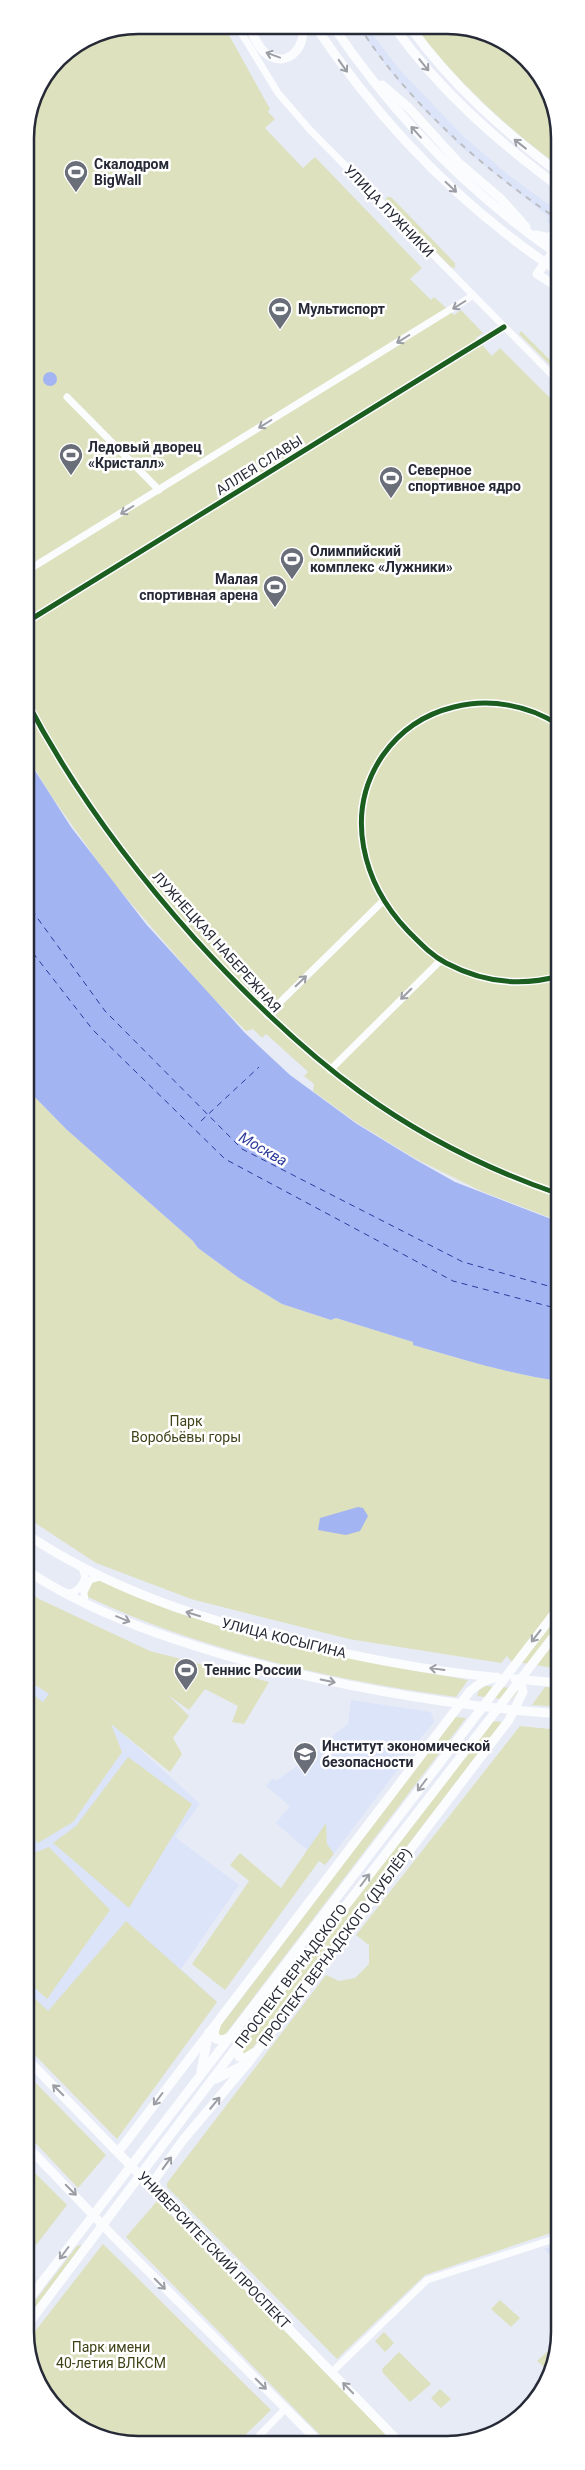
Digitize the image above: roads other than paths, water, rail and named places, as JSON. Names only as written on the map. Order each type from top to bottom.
[{"type":"main road","points":[[253,34],[261,48],[268,55],[278,58],[291,56],[300,47],[303,34]]},
{"type":"main road","points":[[320,34],[352,80],[376,110],[435,172],[501,231],[551,266]]},
{"type":"main road","points":[[340,34],[365,70],[418,134],[445,162],[494,206],[551,249]]},
{"type":"main road","points":[[399,34],[427,70],[463,108],[511,151],[551,180]]},
{"type":"main road","points":[[415,34],[444,71],[471,100],[516,141],[551,167]]},
{"type":"main road","points":[[365,70],[409,108],[459,162],[501,199],[528,229],[539,237],[551,237]]},
{"type":"main road","points":[[551,255],[537,274],[551,283]]},
{"type":"main road","points":[[545,279],[551,272]]},
{"type":"main road","name":"УЛИЦА КОСЫГИНА","points":[[34,1539],[100,1577],[136,1594],[180,1610],[263,1634],[480,1684]]},
{"type":"main road","points":[[34,1575],[85,1603],[169,1638],[277,1669],[330,1682],[463,1705],[551,1713]]},
{"type":"main road","name":"ПРОСПЕКТ ВЕРНАДСКОГО","points":[[34,2292],[551,1618]]},
{"type":"main road","name":"ПРОСПЕКТ ВЕРНАДСКОГО","points":[[34,2317],[142,2176],[238,2045],[551,1640]]},
{"type":"main road","points":[[119,2151],[210,2030],[463,1705],[470,1691],[480,1684],[497,1677],[551,1682]]},
{"type":"main road","points":[[475,1706],[515,1700],[520,1694],[520,1680]]},
{"type":"main road","name":"ПРОСПЕКТ ВЕРНАДСКОГО (ДУБЛЁР)","points":[[150,2185],[184,2140],[248,2063],[513,1710],[521,1697],[522,1686],[520,1680]]},
{"type":"main road","points":[[475,1706],[480,1684]]},
{"type":"main road","points":[[218,2022],[214,2032],[216,2039],[223,2040],[230,2036]]},
{"type":"main road","points":[[197,2080],[207,2050],[210,2030]]},
{"type":"main road","points":[[188,2060],[230,2036]]},
{"type":"main road","points":[[238,2045],[238,2054],[242,2058],[256,2052]]},
{"type":"main road","points":[[208,2086],[225,2073],[248,2063]]},
{"type":"main road","name":"УНИВЕРСИТЕТСКИЙ ПРОСПЕКТ","points":[[34,2066],[119,2151],[393,2436]]},
{"type":"main road","points":[[182,2120],[184,2140]]},
{"type":"main road","points":[[34,2153],[103,2226],[312,2436]]},
{"type":"street","name":"УЛИЦА ЛУЖНИКИ","points":[[242,34],[274,86],[303,122],[472,296],[551,374]]},
{"type":"street","points":[[34,566],[472,296]]},
{"type":"street","name":"АЛЛЕЯ СЛАВЫ","points":[[34,617],[504,327]]},
{"type":"street","points":[[68,397],[159,490]]},
{"type":"street","points":[[551,721],[530,710],[511,705],[476,703],[436,712],[400,736],[375,770],[367,788],[362,812],[362,840],[366,861],[383,901],[392,915],[427,951],[441,960],[474,975],[504,982],[533,982],[551,978]]},
{"type":"street","name":"ЛУЖНЕЦКАЯ НАБЕРЕЖНАЯ","points":[[34,716],[47,741],[80,794],[116,844],[182,924],[267,1015],[330,1070],[370,1100],[436,1141],[492,1169],[551,1191]]},
{"type":"street","points":[[267,1015],[383,901]]},
{"type":"street","points":[[330,1070],[441,960]]},
{"type":"street","points":[[65,1593],[72,1593],[78,1590],[84,1578],[82,1567]]},
{"type":"street","points":[[85,1603],[84,1592],[90,1580],[100,1577]]},
{"type":"street","points":[[332,2372],[427,2280],[551,2240]]},
{"type":"street","points":[[259,2436],[285,2408]]},
{"type":"water","points":[[47,372],[53,372],[57,379],[53,386],[47,386],[43,382],[43,376]]},
{"type":"water","name":"Москва","points":[[34,769],[71,827],[146,924],[245,1033],[290,1075],[357,1124],[455,1182],[551,1219],[551,1379],[467,1361],[413,1345],[413,1342],[336,1318],[331,1320],[282,1304],[239,1278],[198,1248],[193,1241],[66,1129],[34,1096]]},
{"type":"water","points":[[358,1507],[363,1508],[368,1516],[360,1531],[346,1535],[318,1530],[320,1518]]},
{"type":"railway","points":[[365,34],[401,82],[449,133],[503,179],[551,214]]},
{"type":"place","name":"Скалодром BigWall","points":[[76,193]]},
{"type":"place","name":"Мультиспорт","points":[[280,330]]},
{"type":"place","name":"Ледовый дворец «Кристалл»","points":[[71,476]]},
{"type":"place","name":"Северное спортивное ядро","points":[[391,499]]},
{"type":"place","name":"Олимпийский комплекс «Лужники»","points":[[292,580]]},
{"type":"place","name":"Малая спортивная арена","points":[[275,608]]},
{"type":"place","name":"Теннис России","points":[[186,1691]]},
{"type":"place","name":"Институт экономической безопасности","points":[[305,1775]]},
{"type":"park label","name":"Парк Воробьёвы горы","points":[[186,1429]]},
{"type":"park label","name":"Парк имени 40-летия ВЛКСМ","points":[[111,2356]]}]
